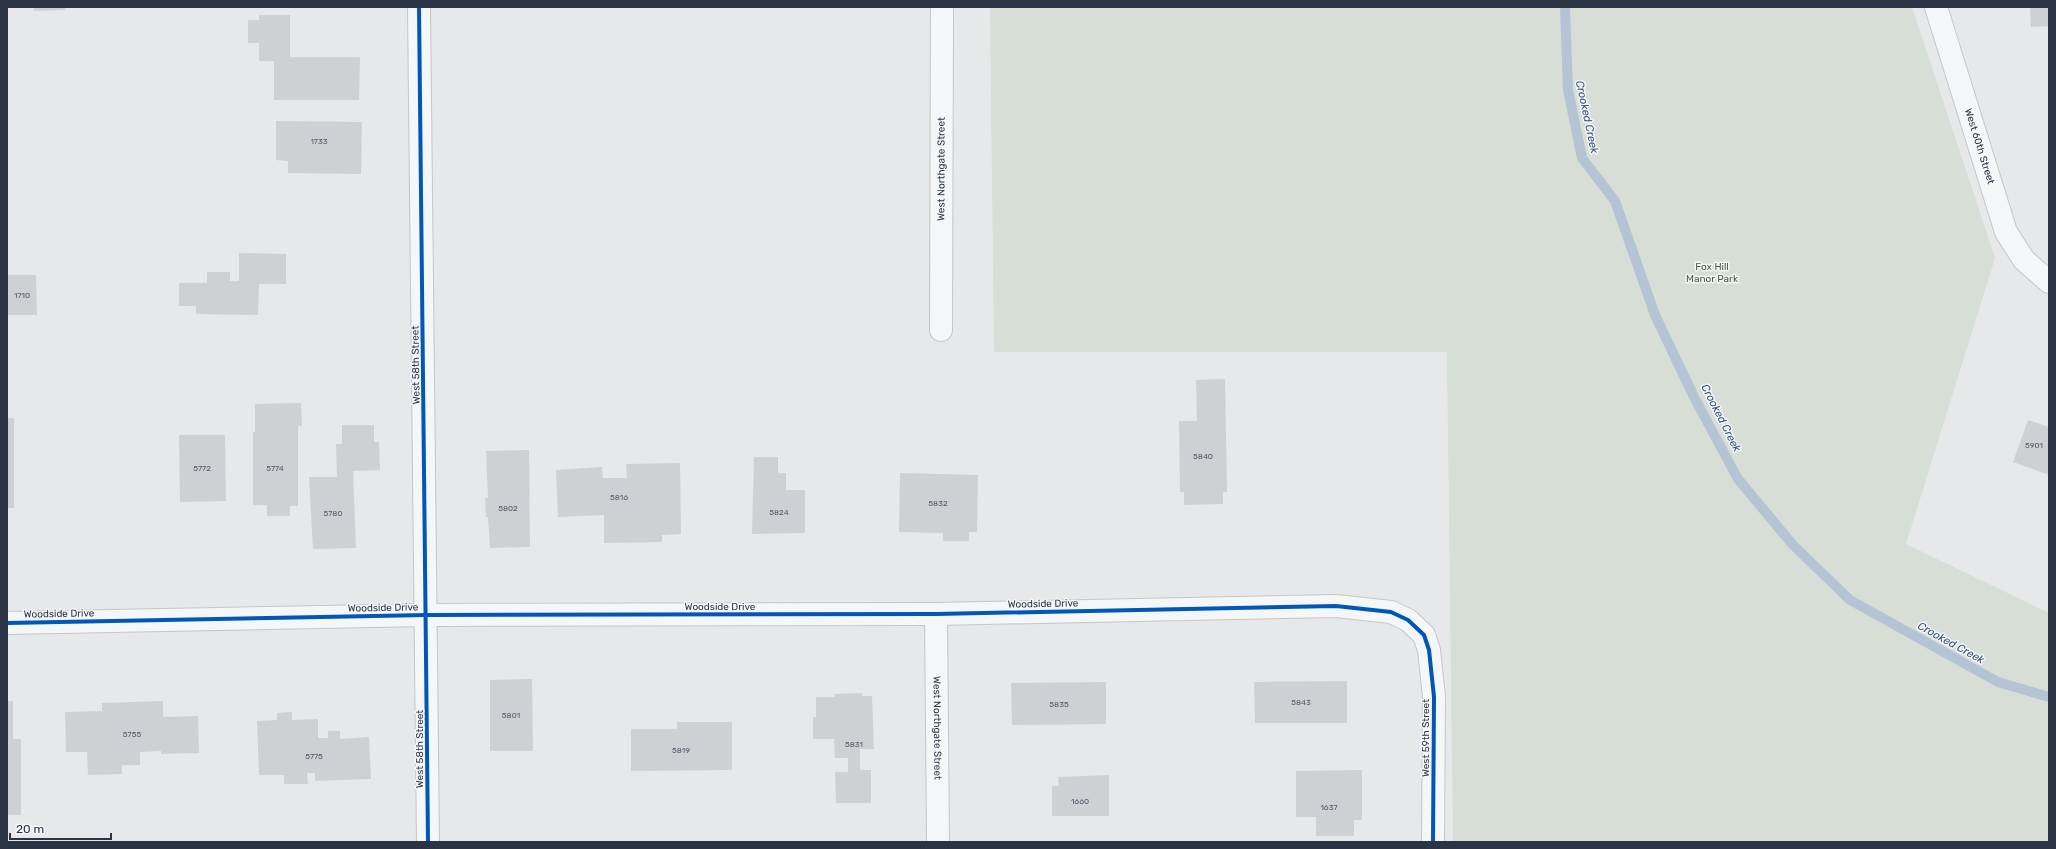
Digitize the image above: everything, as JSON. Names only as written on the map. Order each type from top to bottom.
[{"type":"street","name":"West 58th Street","points":[[419,7],[427,615],[428,842]]},
{"type":"street","name":"West Northgate Street","points":[[941,330],[942,7]]},
{"type":"street","name":"West 60th Street","points":[[1936,7],[2006,232],[2024,260],[2045,279]]},
{"type":"street","name":"Woodside Drive","points":[[7,623],[427,615],[936,614],[1336,606],[1391,612],[1408,620],[1424,635]]},
{"type":"street","name":"West Northgate Street","points":[[936,614],[938,842]]},
{"type":"street","name":"West 59th Street","points":[[1424,635],[1429,650],[1434,697],[1433,842]]},
{"type":"green space","name":"Fox Hill Manor Park","points":[[990,7],[1912,7],[1995,258],[1906,544],[2049,613],[2049,842],[1453,842],[1447,352],[994,352]]},
{"type":"building","points":[[34,7],[65,7],[65,10],[34,11]]},
{"type":"building","points":[[2030,7],[2049,7],[2049,26],[2031,27]]},
{"type":"building","points":[[259,15],[290,15],[290,57],[360,57],[359,100],[274,100],[274,61],[259,61],[259,43],[248,43],[248,20],[259,20]]},
{"type":"building","points":[[276,121],[362,122],[361,174],[288,173],[288,161],[276,160]]},
{"type":"building","points":[[239,253],[286,254],[286,284],[259,284],[258,315],[196,314],[196,306],[179,306],[179,283],[207,283],[207,272],[230,272],[230,281],[239,281]]},
{"type":"building","points":[[7,275],[36,275],[37,315],[7,315]]},
{"type":"building","points":[[1225,379],[1227,492],[1223,492],[1223,504],[1184,505],[1184,492],[1180,492],[1179,421],[1197,421],[1196,380]]},
{"type":"building","points":[[301,403],[302,426],[298,426],[298,506],[290,506],[290,516],[267,516],[267,505],[253,505],[253,432],[255,432],[255,404]]},
{"type":"building","points":[[7,418],[14,418],[14,508],[7,508]]},
{"type":"building","points":[[2028,420],[2049,427],[2049,475],[2013,462]]},
{"type":"building","points":[[342,425],[374,425],[374,442],[379,442],[380,470],[353,471],[356,548],[313,549],[309,477],[337,477],[336,444],[342,444]]},
{"type":"building","points":[[179,435],[225,435],[226,501],[180,502]]},
{"type":"building","points":[[529,450],[530,547],[490,548],[485,498],[488,498],[486,451]]},
{"type":"building","points":[[754,457],[778,457],[778,473],[786,473],[786,490],[805,490],[805,533],[752,534]]},
{"type":"building","points":[[680,463],[681,534],[662,535],[662,542],[604,543],[604,515],[558,517],[556,470],[602,467],[603,478],[627,478],[626,464]]},
{"type":"building","points":[[900,473],[978,475],[977,532],[969,532],[969,541],[943,541],[943,533],[899,532]]},
{"type":"building","points":[[532,679],[533,751],[490,751],[490,680]]},
{"type":"building","points":[[1347,681],[1347,723],[1255,723],[1254,682]]},
{"type":"building","points":[[1106,682],[1106,724],[1012,725],[1011,683]]},
{"type":"building","points":[[862,693],[862,696],[872,696],[874,749],[860,749],[860,770],[871,770],[871,803],[836,803],[835,772],[848,772],[848,758],[835,758],[834,739],[813,739],[813,717],[816,717],[816,697],[835,697],[835,694]]},
{"type":"building","points":[[7,701],[13,701],[13,739],[21,739],[21,815],[7,815]]},
{"type":"building","points":[[163,701],[163,717],[198,716],[199,753],[161,754],[161,751],[140,752],[140,765],[122,765],[122,774],[88,775],[87,752],[66,752],[65,712],[102,711],[102,703]]},
{"type":"building","points":[[292,712],[292,720],[318,719],[318,738],[328,738],[328,731],[340,731],[340,739],[369,737],[371,779],[315,781],[315,773],[307,773],[308,784],[284,784],[284,775],[259,775],[257,721],[277,720],[277,713]]},
{"type":"building","points":[[677,722],[732,722],[732,770],[631,771],[631,729],[677,729]]},
{"type":"building","points":[[1362,770],[1362,820],[1354,820],[1354,836],[1316,836],[1316,817],[1296,817],[1296,771]]},
{"type":"building","points":[[1109,775],[1109,816],[1052,816],[1052,786],[1059,786],[1058,777]]},
{"type":"waterway","name":"Crooked Creek","points":[[1565,7],[1568,90],[1582,158],[1615,201],[1655,315],[1694,397],[1738,479],[1793,545],[1850,600],[1998,682],[2049,697]]},
{"type":"cycle path","points":[[419,7],[428,842]]},
{"type":"cycle path","points":[[7,623],[427,615],[936,614],[1336,606],[1391,612],[1408,620],[1424,635],[1429,650],[1434,697],[1433,842]]}]
